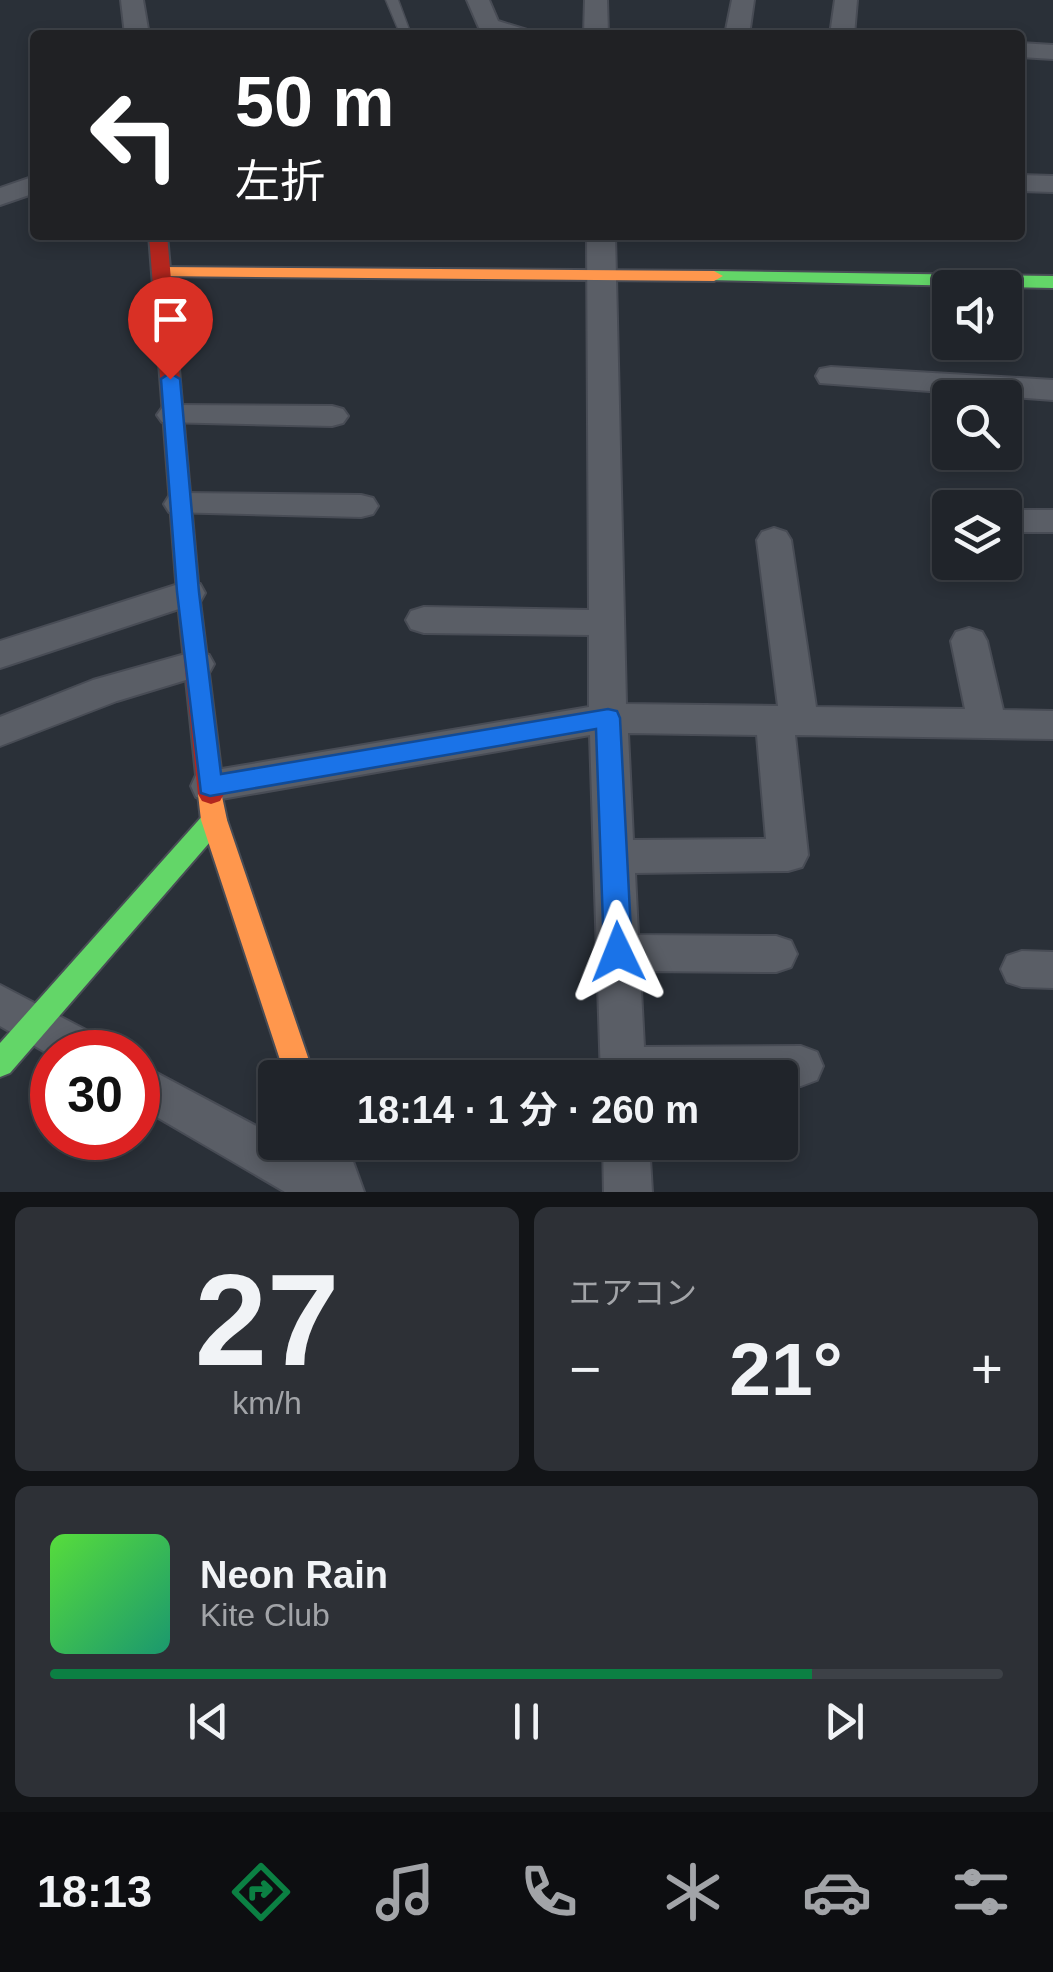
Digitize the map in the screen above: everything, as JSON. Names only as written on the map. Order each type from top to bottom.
[{"type":"street","points":[[132,0],[135,30]]},
{"type":"street","points":[[478,0],[488,25],[504,30]]},
{"type":"street","points":[[596,0],[596,30]]},
{"type":"street","points":[[738,30],[743,0]]},
{"type":"street","points":[[843,30],[846,0]]},
{"type":"street","points":[[1025,50],[1053,52]]},
{"type":"street","points":[[1025,182],[1053,184]]},
{"type":"street","points":[[0,197],[30,186]]},
{"type":"street","points":[[159,240],[188,592],[212,803],[296,1060]]},
{"type":"street","points":[[601,240],[608,718],[622,1060]]},
{"type":"street","points":[[162,272],[1053,282]]},
{"type":"street","points":[[830,376],[1053,390]]},
{"type":"street","points":[[174,415],[332,416]]},
{"type":"street","points":[[181,504],[361,506]]},
{"type":"street","points":[[1022,521],[1053,522]]},
{"type":"street","points":[[614,858],[788,856],[786,721],[774,540]]},
{"type":"street","points":[[0,654],[188,592]]},
{"type":"street","points":[[424,620],[606,623]]},
{"type":"street","points":[[969,640],[987,724]]},
{"type":"street","points":[[0,732],[106,690],[196,664]]},
{"type":"street","points":[[0,1064],[17,1014],[212,803],[608,718],[1053,725]]},
{"type":"street","points":[[618,952],[776,954]]},
{"type":"street","points":[[17,1014],[46,1030]]},
{"type":"street","points":[[160,1095],[328,1192]]},
{"type":"street","points":[[329,1160],[340,1192]]},
{"type":"street","points":[[627,1160],[628,1192]]},
{"type":"lane","points":[[392,0],[404,30]]},
{"type":"traffic: fast","points":[[714,276],[1053,282]]},
{"type":"traffic: fast","points":[[0,1064],[214,820]]},
{"type":"traffic: slow","points":[[162,272],[714,276]]},
{"type":"traffic: slow","points":[[211,794],[214,820],[295,1060]]},
{"type":"traffic: jam","points":[[158,240],[188,593],[211,794]]},
{"type":"route","points":[[170,379],[210,786],[608,718],[618,952]]}]
